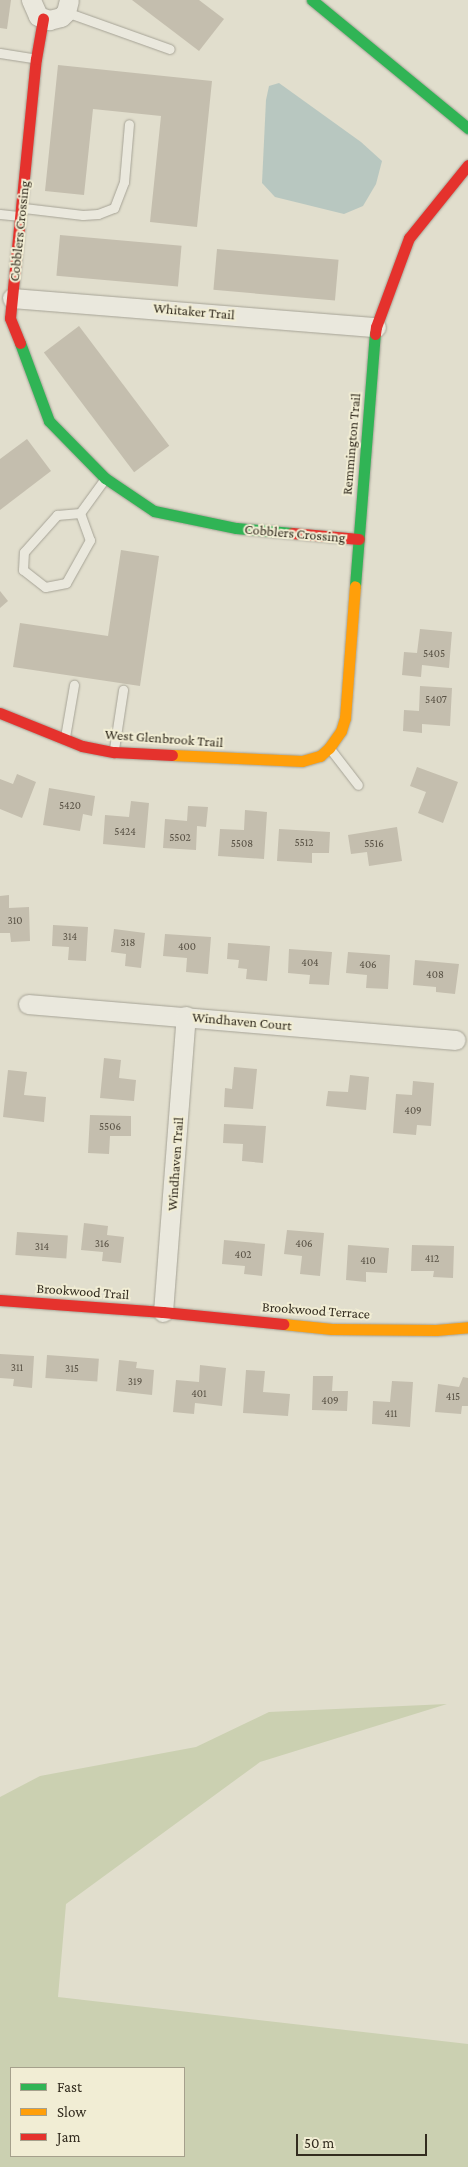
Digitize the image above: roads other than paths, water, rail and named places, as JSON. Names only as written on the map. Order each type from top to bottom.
[{"type":"street","points":[[31,0],[34,11],[43,19],[55,20],[67,6]]},
{"type":"street","points":[[312,0],[468,128]]},
{"type":"street","name":"Cobblers Crossing","points":[[43,19],[36,59],[10,318],[49,421],[105,478],[154,511],[236,528],[359,539]]},
{"type":"street","name":"Remmington Trail","points":[[329,748],[338,736],[346,718],[376,327],[409,238],[468,165]]},
{"type":"street","name":"Whitaker Trail","points":[[12,298],[376,327]]},
{"type":"street","name":"West Glenbrook Trail","points":[[0,713],[82,746],[114,752],[302,761],[320,756],[329,748]]},
{"type":"street","name":"Windhaven Court","points":[[28,1004],[455,1040]]},
{"type":"street","name":"Windhaven Trail","points":[[163,1312],[186,1016]]},
{"type":"street","name":"Brookwood Trail","points":[[0,1300],[163,1312]]},
{"type":"street","name":"Brookwood Terrace","points":[[163,1312],[332,1329],[436,1330],[468,1327]]},
{"type":"lane","points":[[67,6],[170,49]]},
{"type":"lane","points":[[0,53],[36,59]]},
{"type":"lane","points":[[0,214],[21,212],[82,215],[98,214],[114,208],[124,182],[129,124]]},
{"type":"lane","points":[[80,513],[90,540],[66,583],[45,587],[23,570],[24,552],[57,515],[80,513],[105,478]]},
{"type":"lane","points":[[65,739],[74,685]]},
{"type":"lane","points":[[114,752],[123,690]]},
{"type":"lane","points":[[329,748],[358,785]]}]
